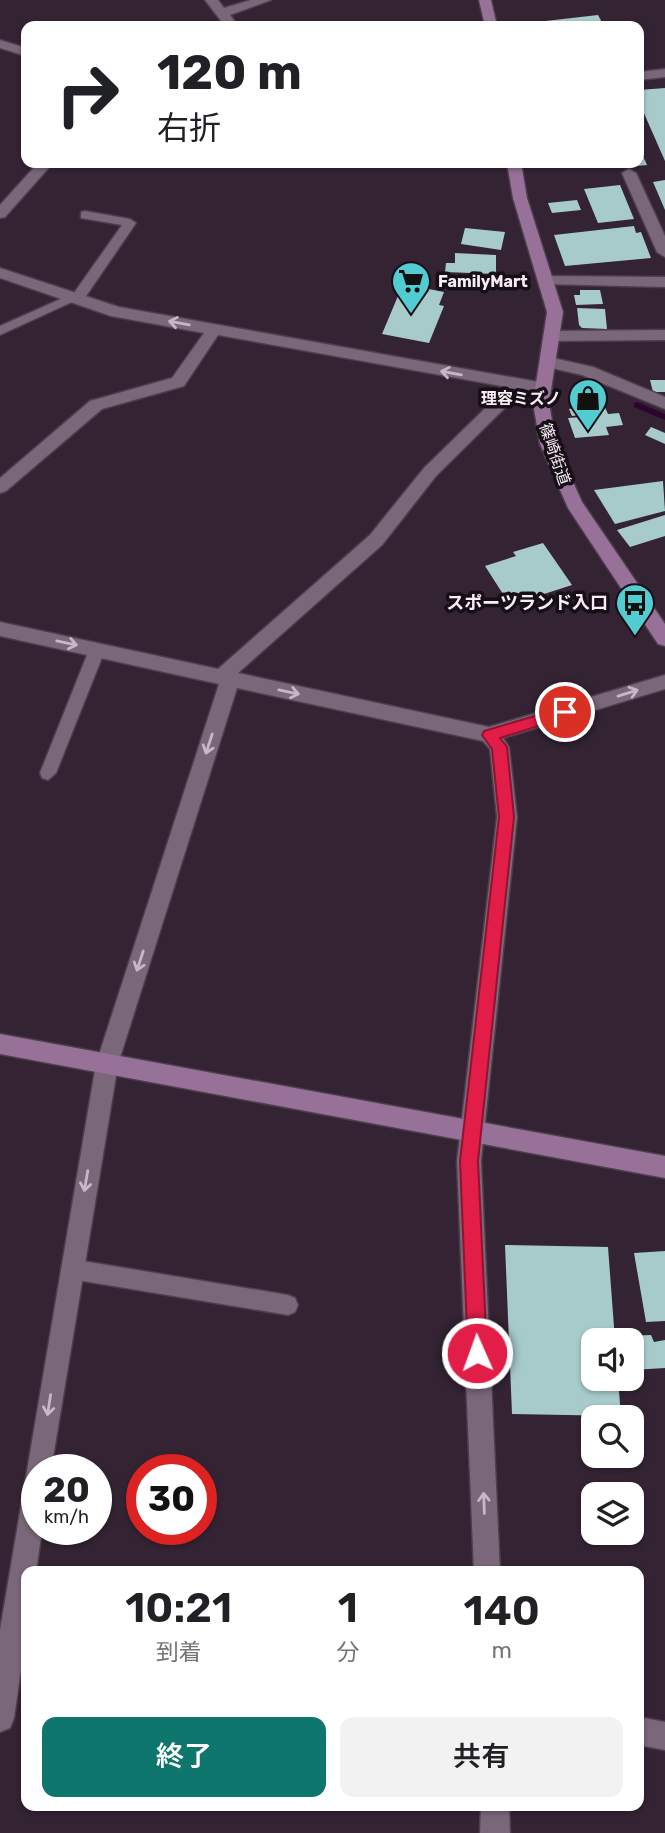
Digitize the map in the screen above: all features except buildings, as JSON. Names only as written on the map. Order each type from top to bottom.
[{"type":"street","points":[[211,0],[228,21]]},
{"type":"street","points":[[221,13],[265,0]]},
{"type":"street","points":[[485,0],[490,21]]},
{"type":"street","points":[[0,44],[21,50]]},
{"type":"street","points":[[644,75],[665,73]]},
{"type":"street","points":[[0,214],[41,168]]},
{"type":"street","name":"篠崎街道","points":[[515,168],[520,198],[548,281],[555,312],[542,420],[556,467],[574,504],[665,639]]},
{"type":"street","points":[[629,173],[665,252]]},
{"type":"street","points":[[0,273],[117,312],[519,385],[544,387]]},
{"type":"street","points":[[548,281],[665,282]]},
{"type":"street","points":[[0,486],[96,405],[178,382],[214,329]]},
{"type":"street","points":[[552,336],[665,335]]},
{"type":"street","points":[[549,362],[587,371],[665,404]]},
{"type":"street","points":[[41,1454],[107,1064],[226,678],[376,540],[430,472],[519,385]]},
{"type":"street","points":[[0,629],[489,735],[665,682]]},
{"type":"street","points":[[487,1566],[469,1161],[507,817],[499,747],[489,735]]},
{"type":"street","points":[[0,1044],[665,1167]]},
{"type":"street","points":[[21,1566],[25,1545]]},
{"type":"street","points":[[0,1718],[21,1567]]},
{"type":"street","points":[[644,1732],[665,1736]]},
{"type":"street","points":[[495,1811],[495,1833]]},
{"type":"lane","points":[[0,331],[75,298],[130,223],[85,215]]},
{"type":"lane","points":[[48,773],[97,650]]},
{"type":"lane","points":[[71,1269],[288,1305]]},
{"type":"waterway","points":[[637,405],[665,417]]},
{"type":"place","name":"FamilyMart","points":[[411,315]]},
{"type":"place","name":"理容ミズノ","points":[[588,432]]},
{"type":"place","name":"スポーツランド入口","points":[[635,637]]},
{"type":"route","points":[[477,1353],[469,1161],[507,817],[499,747],[489,735],[565,712]]}]
